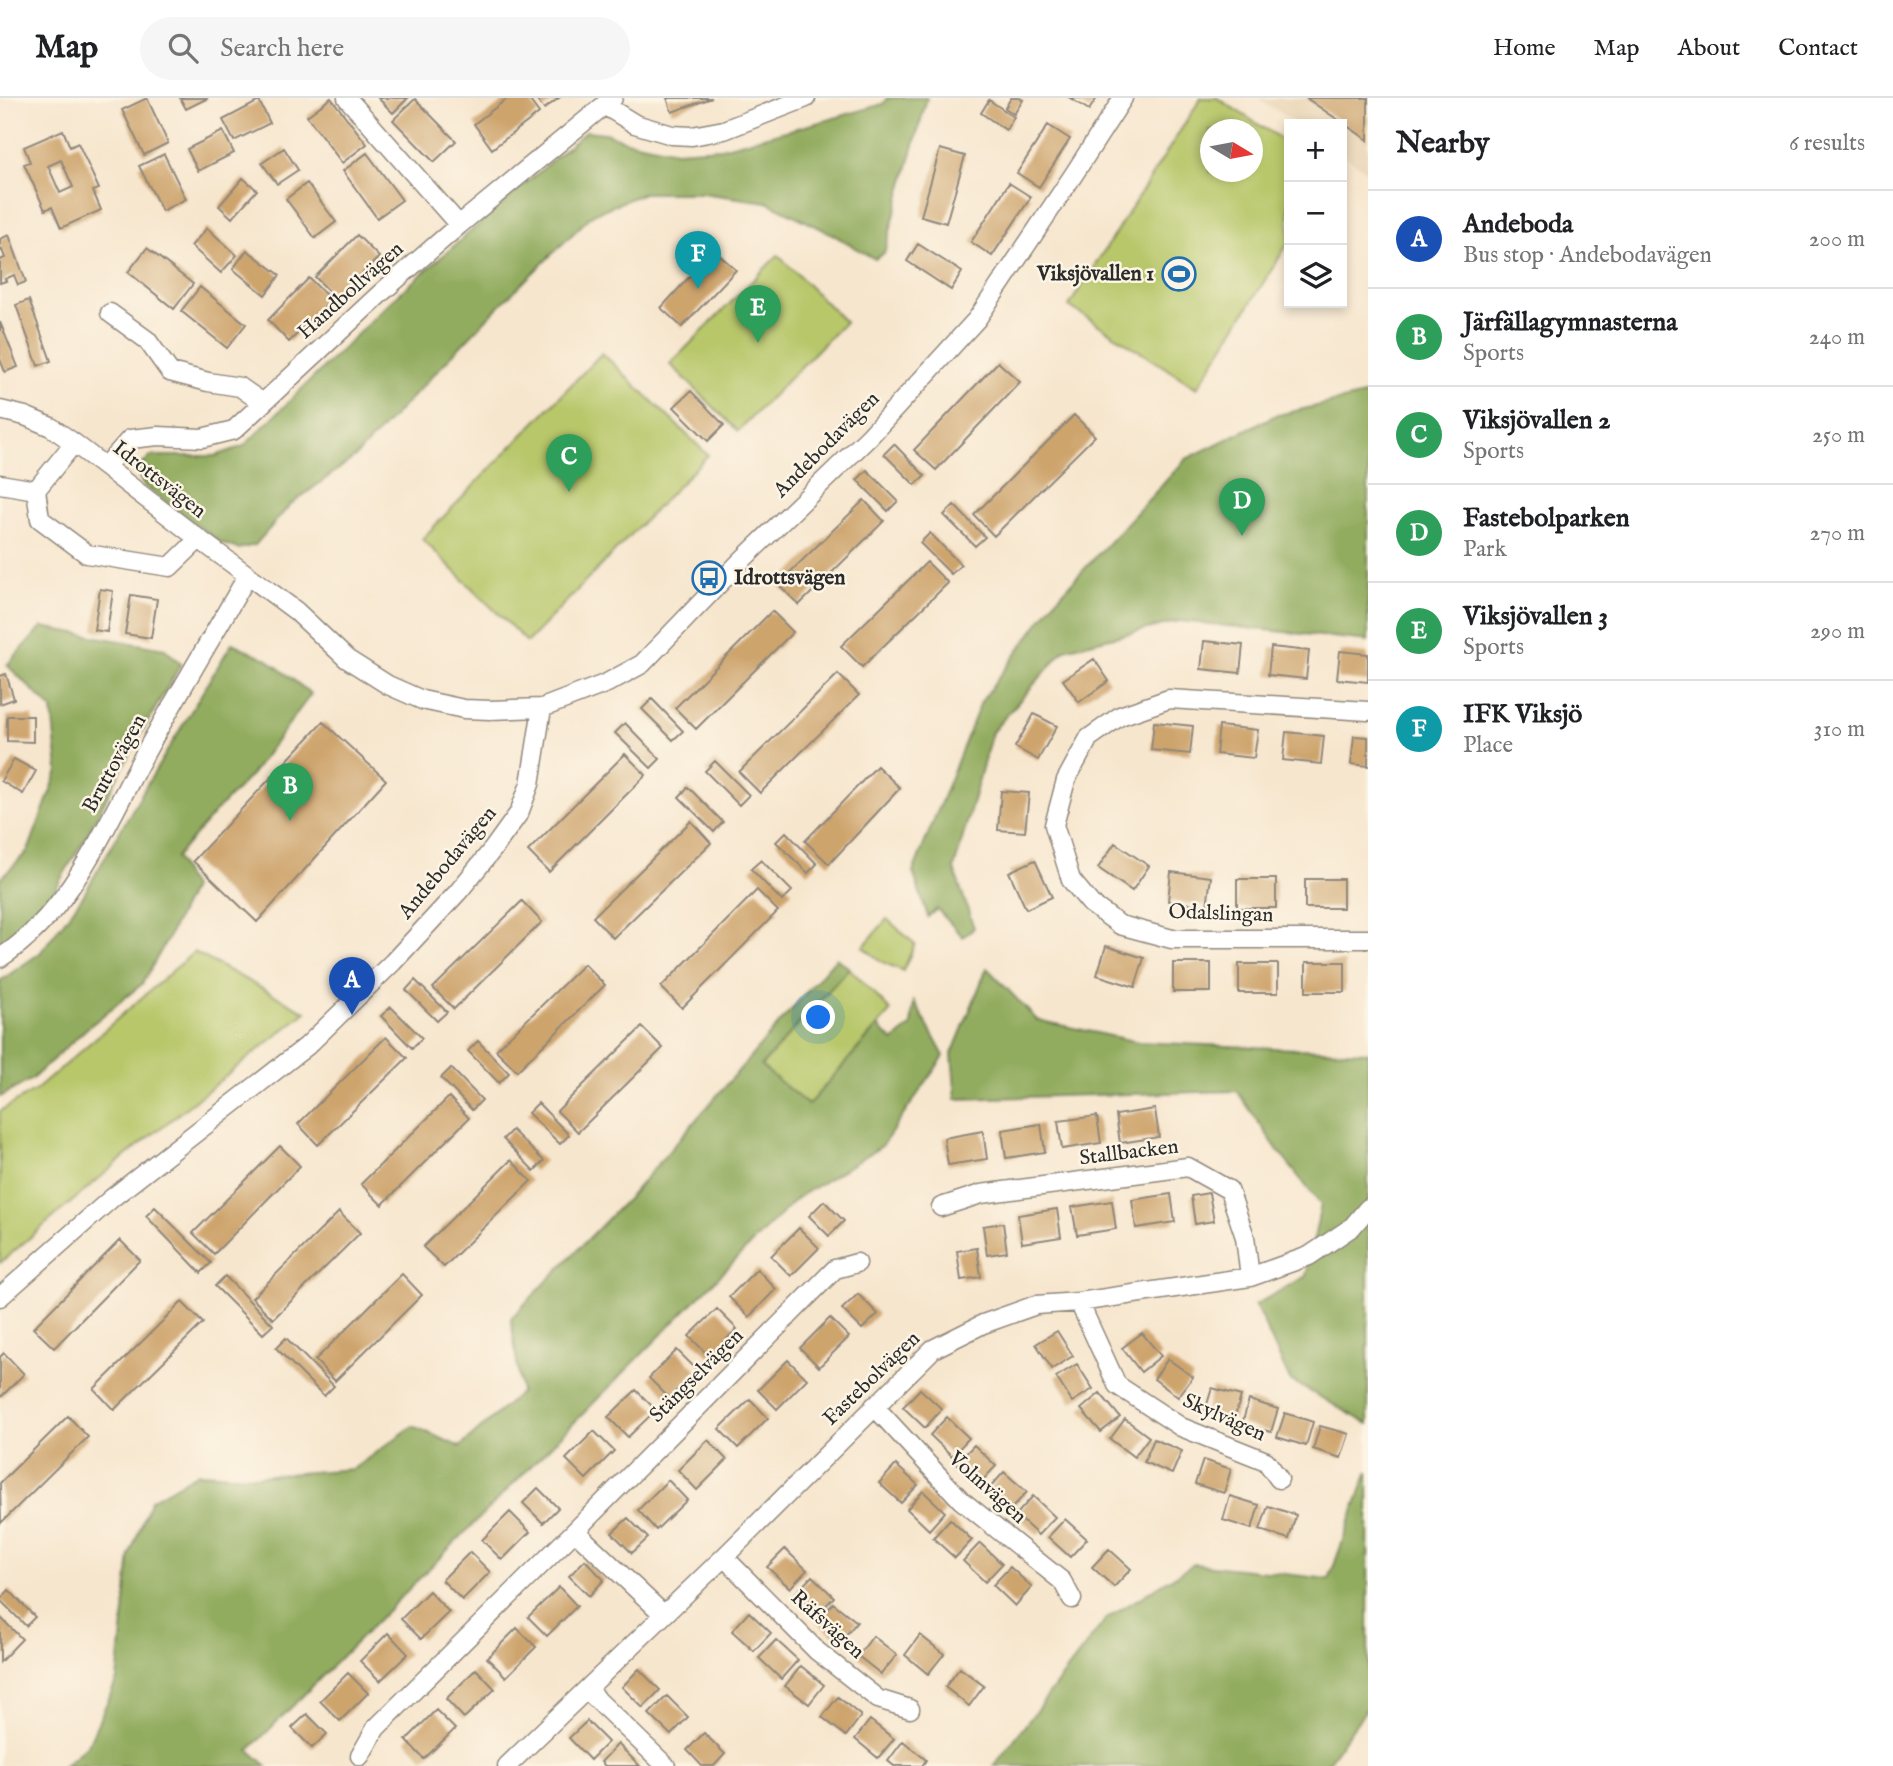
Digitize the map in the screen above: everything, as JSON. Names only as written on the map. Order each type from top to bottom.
[{"type":"street","points":[[347,98],[459,225]]},
{"type":"street","points":[[608,101],[635,124],[672,135],[692,136],[724,130],[806,98]]},
{"type":"street","name":"Andebodavägen","points":[[0,1297],[112,1198],[307,1046],[393,962],[458,892],[519,813],[530,784],[542,708],[607,683],[642,664],[740,562],[869,437],[977,319],[1123,98]]},
{"type":"street","name":"Handbollvägen","points":[[105,467],[130,439],[158,436],[202,438],[234,430],[382,292],[608,101]]},
{"type":"street","points":[[110,313],[147,340],[170,372],[240,387],[263,403]]},
{"type":"street","name":"Idrottsvägen","points":[[0,410],[25,416],[51,427],[74,443],[296,611],[347,659],[388,685],[422,700],[464,709],[542,708]]},
{"type":"street","points":[[74,443],[36,490],[40,519],[87,554],[170,567],[199,539]]},
{"type":"street","points":[[0,484],[36,490]]},
{"type":"street","name":"Bruttovägen","points":[[0,958],[34,932],[82,872],[149,746],[248,575]]},
{"type":"street","name":"Odalslingan","points":[[1368,710],[1169,699],[1120,716],[1089,738],[1066,780],[1054,825],[1071,880],[1091,904],[1120,925],[1172,939],[1368,939]]},
{"type":"street","name":"Stallbacken","points":[[942,1207],[981,1194],[1188,1167],[1229,1190],[1245,1237],[1250,1276]]},
{"type":"street","name":"Fastebolvägen","points":[[507,1766],[724,1557],[933,1349],[983,1324],[1036,1305],[1250,1276],[1309,1255],[1352,1227],[1368,1208]]},
{"type":"street","name":"Stängselvägen","points":[[360,1756],[376,1728],[835,1269],[857,1263]]},
{"type":"street","name":"Skylvägen","points":[[1079,1301],[1117,1385],[1181,1427],[1266,1461],[1279,1479]]},
{"type":"street","name":"Volmvägen","points":[[874,1406],[961,1500],[1062,1581],[1072,1599]]},
{"type":"street","points":[[575,1531],[663,1614]]},
{"type":"street","name":"Räfsvägen","points":[[724,1557],[817,1651],[878,1699],[910,1709]]},
{"type":"street","points":[[587,1690],[666,1766]]},
{"type":"shaded area","points":[[1258,98],[1368,98],[1368,172],[1347,157],[1347,119],[1290,119]]},
{"type":"green space","points":[[887,98],[927,98],[884,253],[875,259],[767,202],[702,193],[644,193],[593,214],[497,308],[355,457],[290,505],[255,545],[238,549],[221,543],[143,485],[136,470],[151,456],[215,456],[244,446],[392,300],[586,131],[605,133],[626,141],[676,151],[721,148],[883,104]]},
{"type":"green space","name":"Viksjövallen 1","points":[[1201,98],[1217,98],[1250,119],[1200,119],[1200,182],[1263,182],[1263,127],[1284,141],[1284,250],[1197,388],[1069,306]]},
{"type":"green space","points":[[778,255],[845,322],[738,431],[670,364]]},
{"type":"green space","points":[[602,353],[708,455],[527,642],[422,539]]},
{"type":"green space","points":[[1368,394],[1368,641],[1180,621],[1065,649],[992,732],[954,869],[974,928],[963,937],[937,909],[928,917],[913,872],[981,702],[1054,602],[1186,459],[1274,416]]},
{"type":"green space","points":[[42,627],[165,649],[181,664],[55,889],[0,949],[0,879],[28,851],[58,771],[52,709],[7,665]]},
{"type":"green space","points":[[232,643],[267,659],[311,694],[251,775],[176,857],[192,888],[142,984],[86,1029],[32,1079],[0,1097],[0,981],[40,953],[83,896]]},
{"type":"green space","points":[[887,919],[915,944],[903,971],[882,962],[863,947]]},
{"type":"green space","points":[[194,952],[306,1012],[123,1158],[0,1263],[0,1111],[36,1090]]},
{"type":"green space","points":[[836,958],[849,968],[761,1066],[808,1105],[878,1026],[893,1041],[911,1026],[914,1001],[944,1056],[882,1146],[797,1198],[249,1750],[267,1766],[63,1766],[88,1745],[117,1680],[130,1554],[151,1500],[198,1473],[256,1476],[353,1469],[413,1426],[460,1447],[521,1392],[511,1318],[631,1195]]},
{"type":"green space","points":[[849,968],[891,1011],[808,1105],[761,1066]]},
{"type":"green space","points":[[987,968],[1037,1020],[1138,1042],[1368,1052],[1368,1424],[1290,1380],[1255,1305],[1306,1276],[1321,1205],[1279,1152],[1237,1091],[956,1099],[952,1054]]},
{"type":"green space","points":[[1368,1471],[1368,1707],[1325,1766],[994,1766],[1106,1619],[1194,1564],[1329,1579]]},
{"type":"building","points":[[147,98],[168,143],[144,155],[122,110]]},
{"type":"building","points":[[180,98],[208,98],[186,109]]},
{"type":"building","points":[[331,98],[367,144],[342,163],[307,116]]},
{"type":"building","points":[[378,98],[408,98],[393,113]]},
{"type":"building","points":[[508,98],[528,98],[539,113],[492,149],[474,124]]},
{"type":"building","points":[[536,98],[559,98],[544,109]]},
{"type":"building","points":[[667,98],[712,98],[672,112]]},
{"type":"building","points":[[1011,98],[1023,100],[1014,114],[1005,108]]},
{"type":"building","points":[[1070,98],[1097,98],[1089,110]]},
{"type":"building","points":[[1306,98],[1368,98],[1368,140],[1347,126],[1347,119],[1337,119]]},
{"type":"building","points":[[415,99],[456,141],[434,162],[393,120]]},
{"type":"building","points":[[989,100],[1014,117],[1006,130],[981,113]]},
{"type":"building","points":[[259,101],[270,123],[234,141],[223,120]]},
{"type":"building","points":[[1048,125],[1070,139],[1039,187],[1017,173]]},
{"type":"building","points":[[63,130],[70,147],[78,143],[99,189],[93,191],[101,210],[61,228],[52,207],[45,210],[24,164],[30,162],[24,147]],"holes":[[[61,160],[73,187],[60,193],[48,166]]]},
{"type":"building","points":[[223,131],[234,153],[198,171],[187,149]]},
{"type":"building","points":[[284,148],[298,170],[277,184],[262,163]]},
{"type":"building","points":[[940,149],[965,156],[946,223],[921,216]]},
{"type":"building","points":[[367,153],[402,200],[377,218],[343,171]]},
{"type":"building","points":[[164,154],[186,199],[162,211],[139,166]]},
{"type":"building","points":[[243,178],[257,190],[232,218],[219,206]]},
{"type":"building","points":[[307,183],[336,222],[315,238],[286,199]]},
{"type":"building","points":[[1009,183],[1031,197],[992,256],[971,242]]},
{"type":"building","points":[[207,228],[237,255],[221,273],[191,246]]},
{"type":"building","points":[[9,235],[26,282],[18,285],[14,275],[0,283],[0,260],[5,258],[2,250],[0,251],[0,239]]},
{"type":"building","points":[[357,235],[379,257],[337,299],[315,277]]},
{"type":"building","points":[[918,244],[962,272],[951,290],[907,261]]},
{"type":"building","points":[[147,248],[193,284],[174,309],[128,272]]},
{"type":"building","points":[[247,250],[280,275],[265,295],[233,269]]},
{"type":"building","points":[[714,250],[736,270],[682,327],[661,308]]},
{"type":"building","points":[[309,278],[331,300],[289,342],[268,320]]},
{"type":"building","points":[[200,287],[246,324],[227,348],[181,311]]},
{"type":"building","points":[[29,300],[51,361],[38,366],[16,305]]},
{"type":"building","points":[[0,322],[18,367],[5,372],[0,359]]},
{"type":"building","points":[[998,362],[1020,382],[936,470],[914,450]]},
{"type":"building","points":[[691,391],[724,425],[708,441],[674,407]]},
{"type":"building","points":[[1074,415],[1095,436],[994,536],[974,515]]},
{"type":"building","points":[[894,444],[925,476],[915,485],[884,454]]},
{"type":"building","points":[[867,470],[898,501],[888,511],[857,480]]},
{"type":"building","points":[[864,500],[884,521],[799,605],[778,584]]},
{"type":"building","points":[[954,505],[985,537],[975,546],[944,515]]},
{"type":"building","points":[[930,533],[961,565],[951,574],[920,543]]},
{"type":"building","points":[[927,562],[948,583],[862,667],[841,646]]},
{"type":"building","points":[[100,589],[113,591],[107,632],[94,630]]},
{"type":"building","points":[[131,595],[157,599],[151,638],[125,634]]},
{"type":"building","points":[[772,611],[793,632],[696,729],[675,708]]},
{"type":"building","points":[[1204,641],[1243,645],[1240,673],[1201,669]]},
{"type":"building","points":[[1271,647],[1309,651],[1306,679],[1268,675]]},
{"type":"building","points":[[1340,651],[1368,654],[1368,682],[1337,679]]},
{"type":"building","points":[[1094,659],[1109,681],[1079,702],[1063,680]]},
{"type":"building","points":[[6,674],[14,699],[0,704],[0,676]]},
{"type":"building","points":[[838,674],[859,695],[760,793],[739,772]]},
{"type":"building","points":[[652,699],[683,731],[673,740],[642,709]]},
{"type":"building","points":[[1034,714],[1057,726],[1038,760],[1015,747]]},
{"type":"building","points":[[7,716],[33,716],[33,742],[7,741]]},
{"type":"building","points":[[323,722],[386,780],[257,922],[193,861]]},
{"type":"building","points":[[1154,722],[1193,726],[1190,754],[1151,750]]},
{"type":"building","points":[[625,723],[660,759],[651,768],[615,733]]},
{"type":"building","points":[[1219,726],[1258,730],[1254,758],[1216,754]]},
{"type":"building","points":[[1286,732],[1324,736],[1321,764],[1283,760]]},
{"type":"building","points":[[1354,736],[1368,737],[1368,766],[1351,764]]},
{"type":"building","points":[[625,754],[646,775],[549,872],[528,851]]},
{"type":"building","points":[[14,759],[36,771],[23,794],[1,781]]},
{"type":"building","points":[[715,761],[749,795],[739,805],[705,771]]},
{"type":"building","points":[[877,766],[900,788],[829,864],[805,841]]},
{"type":"building","points":[[688,787],[723,822],[714,832],[679,797]]},
{"type":"building","points":[[1001,791],[1029,793],[1025,832],[998,830]]},
{"type":"building","points":[[691,821],[711,843],[613,938],[593,917]]},
{"type":"building","points":[[786,832],[817,864],[808,873],[776,842]]},
{"type":"building","points":[[1115,843],[1149,866],[1132,891],[1098,868]]},
{"type":"building","points":[[761,860],[792,891],[782,901],[751,869]]},
{"type":"building","points":[[1035,860],[1052,897],[1026,909],[1009,872]]},
{"type":"building","points":[[1171,872],[1211,877],[1207,906],[1168,901]]},
{"type":"building","points":[[1237,879],[1276,879],[1276,908],[1237,908]]},
{"type":"building","points":[[1305,879],[1343,879],[1343,908],[1305,908]]},
{"type":"building","points":[[757,890],[778,911],[682,1008],[661,987]]},
{"type":"building","points":[[522,901],[542,922],[454,1009],[433,988]]},
{"type":"building","points":[[1106,946],[1144,958],[1135,987],[1097,975]]},
{"type":"building","points":[[1306,962],[1345,962],[1345,992],[1306,992]]},
{"type":"building","points":[[1173,963],[1211,963],[1211,992],[1173,992]]},
{"type":"building","points":[[584,964],[605,985],[517,1071],[496,1050]]},
{"type":"building","points":[[1239,964],[1278,964],[1278,993],[1239,993]]},
{"type":"building","points":[[415,980],[447,1012],[437,1021],[406,990]]},
{"type":"building","points":[[391,1007],[422,1038],[412,1048],[381,1016]]},
{"type":"building","points":[[642,1027],[663,1048],[578,1132],[557,1111]]},
{"type":"building","points":[[386,1037],[407,1058],[318,1145],[298,1124]]},
{"type":"building","points":[[478,1041],[509,1073],[499,1083],[468,1051]]},
{"type":"building","points":[[451,1068],[482,1100],[472,1110],[441,1078]]},
{"type":"building","points":[[449,1097],[469,1118],[382,1205],[361,1184]]},
{"type":"building","points":[[538,1103],[569,1135],[560,1144],[528,1113]]},
{"type":"building","points":[[1155,1109],[1159,1137],[1120,1143],[1116,1115]]},
{"type":"building","points":[[1097,1116],[1101,1143],[1062,1149],[1058,1121]]},
{"type":"building","points":[[1041,1124],[1045,1152],[1006,1158],[1002,1130]]},
{"type":"building","points":[[512,1130],[544,1161],[534,1171],[503,1139]]},
{"type":"building","points":[[983,1131],[987,1159],[948,1165],[944,1138]]},
{"type":"building","points":[[280,1146],[300,1166],[214,1254],[193,1233]]},
{"type":"building","points":[[511,1160],[531,1181],[444,1267],[423,1247]]},
{"type":"building","points":[[1209,1193],[1214,1221],[1195,1224],[1191,1196]]},
{"type":"building","points":[[1171,1194],[1175,1222],[1136,1228],[1132,1200]]},
{"type":"building","points":[[824,1201],[844,1221],[829,1236],[809,1216]]},
{"type":"building","points":[[1112,1201],[1116,1229],[1077,1235],[1072,1207]]},
{"type":"building","points":[[155,1207],[211,1263],[201,1273],[146,1216]]},
{"type":"building","points":[[1057,1209],[1061,1237],[1022,1243],[1018,1215]]},
{"type":"building","points":[[339,1212],[360,1233],[273,1319],[252,1298]]},
{"type":"building","points":[[1003,1223],[1007,1252],[987,1255],[983,1226]]},
{"type":"building","points":[[799,1228],[819,1248],[791,1276],[771,1256]]},
{"type":"building","points":[[120,1240],[140,1260],[54,1348],[33,1328]]},
{"type":"building","points":[[977,1248],[981,1277],[961,1280],[957,1251]]},
{"type":"building","points":[[757,1269],[776,1289],[749,1317],[729,1297]]},
{"type":"building","points":[[402,1274],[422,1295],[335,1381],[315,1360]]},
{"type":"building","points":[[225,1276],[273,1325],[263,1334],[215,1286]]},
{"type":"building","points":[[858,1294],[878,1314],[862,1329],[842,1309]]},
{"type":"building","points":[[182,1302],[203,1323],[114,1410],[94,1389]]},
{"type":"building","points":[[717,1309],[737,1329],[709,1356],[689,1336]]},
{"type":"building","points":[[830,1318],[849,1337],[819,1367],[800,1348]]},
{"type":"building","points":[[1057,1331],[1073,1356],[1052,1369],[1036,1344]]},
{"type":"building","points":[[1142,1333],[1161,1356],[1141,1372],[1122,1348]]},
{"type":"building","points":[[286,1338],[334,1386],[324,1396],[276,1348]]},
{"type":"building","points":[[677,1350],[697,1370],[669,1398],[649,1378]]},
{"type":"building","points":[[4,1353],[24,1374],[0,1398],[0,1357]]},
{"type":"building","points":[[1168,1359],[1193,1377],[1178,1397],[1154,1379]]},
{"type":"building","points":[[788,1360],[807,1379],[777,1409],[758,1390]]},
{"type":"building","points":[[1077,1364],[1093,1389],[1072,1402],[1056,1377]]},
{"type":"building","points":[[1212,1388],[1241,1396],[1234,1420],[1205,1411]]},
{"type":"building","points":[[920,1389],[942,1409],[925,1428],[903,1407]]},
{"type":"building","points":[[636,1390],[656,1410],[628,1437],[608,1417]]},
{"type":"building","points":[[1100,1393],[1120,1417],[1101,1432],[1081,1409]]},
{"type":"building","points":[[750,1399],[768,1418],[738,1448],[719,1429]]},
{"type":"building","points":[[1249,1400],[1278,1409],[1271,1432],[1242,1424]]},
{"type":"building","points":[[1285,1413],[1313,1422],[1306,1446],[1277,1437]]},
{"type":"building","points":[[68,1416],[88,1437],[1,1523],[0,1483]]},
{"type":"building","points":[[947,1417],[969,1438],[952,1456],[930,1435]]},
{"type":"building","points":[[1125,1419],[1149,1437],[1134,1457],[1110,1439]]},
{"type":"building","points":[[1320,1426],[1349,1434],[1341,1458],[1313,1449]]},
{"type":"building","points":[[594,1431],[614,1451],[586,1479],[566,1459]]},
{"type":"building","points":[[1154,1439],[1182,1451],[1172,1474],[1144,1462]]},
{"type":"building","points":[[708,1440],[727,1460],[697,1490],[678,1470]]},
{"type":"building","points":[[974,1445],[996,1466],[979,1484],[957,1463]]},
{"type":"building","points":[[1203,1460],[1231,1469],[1224,1493],[1195,1484]]},
{"type":"building","points":[[896,1465],[918,1485],[901,1503],[879,1483]]},
{"type":"building","points":[[1004,1472],[1027,1492],[1010,1510],[988,1490]]},
{"type":"building","points":[[668,1480],[687,1500],[656,1530],[638,1510]]},
{"type":"building","points":[[538,1488],[558,1508],[543,1523],[523,1503]]},
{"type":"building","points":[[923,1491],[945,1512],[929,1530],[907,1509]]},
{"type":"building","points":[[1033,1496],[1055,1517],[1038,1535],[1016,1515]]},
{"type":"building","points":[[1230,1496],[1259,1505],[1252,1529],[1223,1520]]},
{"type":"building","points":[[1268,1506],[1296,1515],[1289,1539],[1260,1530]]},
{"type":"building","points":[[510,1512],[530,1532],[502,1560],[482,1540]]},
{"type":"building","points":[[628,1518],[648,1538],[632,1553],[612,1533]]},
{"type":"building","points":[[950,1519],[972,1540],[955,1558],[933,1538]]},
{"type":"building","points":[[1065,1519],[1087,1539],[1070,1557],[1048,1537]]},
{"type":"building","points":[[980,1543],[1002,1564],[985,1582],[963,1561]]},
{"type":"building","points":[[785,1549],[807,1570],[790,1588],[767,1567]]},
{"type":"building","points":[[1109,1549],[1131,1569],[1114,1587],[1092,1567]]},
{"type":"building","points":[[470,1552],[490,1572],[462,1600],[442,1580]]},
{"type":"building","points":[[585,1560],[604,1580],[589,1596],[569,1576]]},
{"type":"building","points":[[1010,1567],[1032,1587],[1015,1606],[993,1585]]},
{"type":"building","points":[[812,1576],[834,1597],[817,1615],[795,1594]]},
{"type":"building","points":[[559,1587],[577,1606],[547,1636],[528,1617]]},
{"type":"building","points":[[9,1590],[35,1617],[26,1626],[0,1600]]},
{"type":"building","points":[[429,1591],[449,1612],[421,1639],[401,1619]]},
{"type":"building","points":[[833,1603],[857,1622],[841,1641],[818,1622]]},
{"type":"building","points":[[749,1612],[771,1633],[754,1651],[732,1631]]},
{"type":"building","points":[[0,1617],[22,1639],[0,1662]]},
{"type":"building","points":[[517,1628],[536,1647],[506,1677],[487,1658]]},
{"type":"building","points":[[388,1633],[408,1654],[380,1681],[360,1661]]},
{"type":"building","points":[[920,1635],[944,1654],[928,1674],[905,1655]]},
{"type":"building","points":[[873,1636],[897,1655],[881,1674],[858,1656]]},
{"type":"building","points":[[776,1640],[798,1660],[781,1679],[759,1658]]},
{"type":"building","points":[[801,1666],[824,1685],[809,1704],[785,1686]]},
{"type":"building","points":[[960,1668],[984,1686],[969,1706],[945,1687]]},
{"type":"building","points":[[476,1669],[495,1689],[464,1718],[446,1699]]},
{"type":"building","points":[[639,1669],[660,1690],[643,1708],[622,1687]]},
{"type":"building","points":[[348,1673],[368,1693],[340,1721],[320,1701]]},
{"type":"building","points":[[667,1696],[688,1717],[671,1735],[649,1714]]},
{"type":"building","points":[[838,1697],[861,1716],[846,1736],[822,1717]]},
{"type":"building","points":[[436,1710],[455,1729],[424,1759],[406,1740]]},
{"type":"building","points":[[307,1714],[327,1734],[312,1748],[292,1728]]},
{"type":"building","points":[[870,1720],[894,1739],[878,1758],[855,1739]]},
{"type":"building","points":[[587,1721],[608,1742],[590,1760],[569,1738]]},
{"type":"building","points":[[704,1733],[725,1754],[714,1766],[702,1766],[687,1750]]},
{"type":"building","points":[[903,1741],[926,1760],[922,1766],[894,1766],[888,1761]]},
{"type":"building","points":[[618,1744],[640,1766],[605,1766],[601,1762]]},
{"type":"place","name":"Viksjövallen 1","points":[[1179,274]]},
{"type":"place","name":"IFK Viksjö","points":[[698,289]]},
{"type":"place","name":"Viksjövallen 3","points":[[758,343]]},
{"type":"place","name":"Viksjövallen 2","points":[[569,492]]},
{"type":"place","name":"Fastebolparken","points":[[1242,536]]},
{"type":"place","name":"Idrottsvägen","points":[[709,578]]},
{"type":"place","name":"Järfällagymnasterna","points":[[290,821]]},
{"type":"place","name":"Andeboda","points":[[352,1015]]}]
